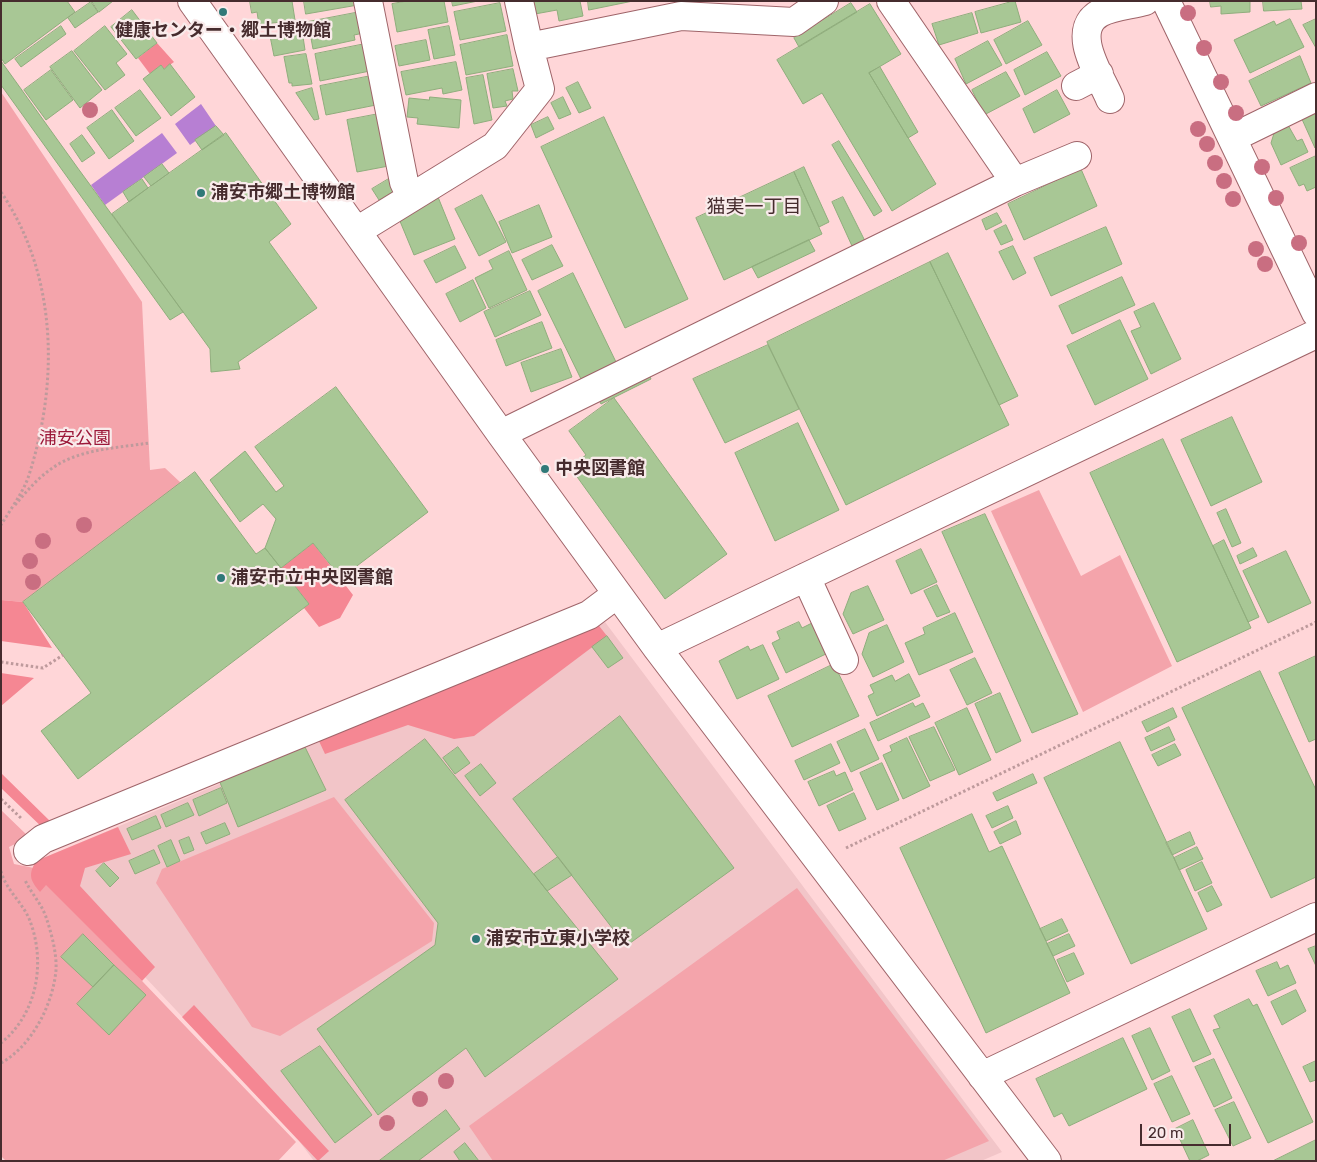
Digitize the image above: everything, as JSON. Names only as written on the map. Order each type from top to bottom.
[{"type":"street","points":[[192,1],[501,434],[657,648],[1046,1161]]},
{"type":"street","points":[[368,1],[404,182],[412,198]]},
{"type":"street","points":[[357,231],[495,146],[540,90],[519,1]]},
{"type":"street","points":[[529,47],[647,12],[680,16],[794,22],[824,1]]},
{"type":"street","points":[[891,1],[1014,182]]},
{"type":"street","points":[[1110,99],[1085,40],[1086,29],[1093,18],[1102,12],[1145,1]]},
{"type":"street","points":[[1166,1],[1316,313]]},
{"type":"street","points":[[1076,86],[1099,74]]},
{"type":"street","points":[[1232,138],[1316,97]]},
{"type":"street","points":[[501,434],[1014,182],[1077,156]]},
{"type":"street","points":[[657,648],[1316,334]]},
{"type":"street","points":[[806,577],[844,660]]},
{"type":"street","points":[[28,851],[44,839],[589,615],[618,594]]},
{"type":"street","points":[[982,1076],[1316,916]]},
{"type":"path","points":[[1,192],[15,213],[41,282],[48,320],[50,357],[46,402],[27,480],[1,524]]},
{"type":"path","points":[[9,511],[34,482],[52,468],[69,459],[109,449],[149,443]]},
{"type":"path","points":[[819,862],[1316,622]]},
{"type":"path","points":[[1,662],[43,668],[63,655]]},
{"type":"path","points":[[1,1063],[23,1046],[34,1029],[47,1004],[56,968],[53,944],[45,916],[23,876],[28,851]]},
{"type":"path","points":[[1,871],[30,920],[37,948],[38,976],[30,1006],[12,1034],[1,1043]]},
{"type":"shaded area","points":[[157,43],[174,62],[164,69],[161,65],[150,74],[138,58]]},
{"type":"shaded area","points":[[201,104],[216,126],[190,145],[175,124]]},
{"type":"shaded area","points":[[162,133],[177,153],[105,205],[91,185]]},
{"type":"shaded area","points":[[313,543],[353,595],[340,618],[319,627],[304,608],[309,604],[281,568]]},
{"type":"shaded area","points":[[1,600],[23,602],[52,648],[1,641]]},
{"type":"shaded area","points":[[596,622],[607,636],[474,736],[454,739],[408,725],[325,754],[318,739]]},
{"type":"shaded area","name":"浦安市立東小学校","points":[[605,622],[1002,1152],[981,1161],[314,1161],[299,1141],[36,861]]},
{"type":"shaded area","points":[[1,673],[34,678],[1,706]]},
{"type":"shaded area","points":[[1,773],[52,823],[45,830],[1,788]]},
{"type":"shaded area","points":[[118,827],[131,854],[85,868],[80,886],[155,967],[142,981],[46,885],[40,892],[31,877],[36,861]]},
{"type":"shaded area","points":[[194,1005],[329,1151],[318,1161],[182,1017]]},
{"type":"green space","name":"浦安公園","points":[[1,92],[142,302],[150,470],[165,468],[181,483],[23,602],[1,600]]},
{"type":"green space","points":[[1039,490],[1081,576],[1120,555],[1172,666],[1083,712],[991,511]]},
{"type":"green space","points":[[334,797],[434,923],[432,941],[280,1036],[252,1027],[156,883],[162,869]]},
{"type":"green space","points":[[1,810],[29,837],[9,847],[14,864],[34,868],[296,1142],[278,1161],[6,1161],[1,1156]]},
{"type":"green space","points":[[797,888],[989,1141],[942,1161],[493,1161],[469,1126]]},
{"type":"building","points":[[1,1],[67,1],[75,12],[5,64],[1,58]]},
{"type":"building","points":[[92,1],[113,1],[99,12]]},
{"type":"building","points":[[250,1],[292,1],[295,20],[259,25],[257,12],[252,13]]},
{"type":"building","points":[[304,1],[357,1],[358,5],[306,14]]},
{"type":"building","points":[[407,1],[444,1],[448,22],[397,32],[392,4]]},
{"type":"building","points":[[452,1],[478,1],[453,6]]},
{"type":"building","points":[[533,1],[580,1],[583,16],[559,21],[557,10],[535,14]]},
{"type":"building","points":[[588,1],[633,1],[589,10]]},
{"type":"building","points":[[1015,1],[1021,22],[981,33],[975,12]]},
{"type":"building","points":[[1210,1],[1250,1],[1250,12],[1221,14],[1221,6],[1211,7]]},
{"type":"building","points":[[1263,1],[1301,1],[1302,9],[1264,11]]},
{"type":"building","points":[[91,2],[98,12],[75,28],[68,18]]},
{"type":"building","points":[[500,3],[506,31],[460,40],[454,12]]},
{"type":"building","points":[[851,3],[857,12],[799,47],[794,38]]},
{"type":"building","points":[[870,4],[901,54],[869,73],[936,184],[892,211],[822,93],[803,104],[777,60]]},
{"type":"building","points":[[132,10],[157,43],[136,59],[111,27]]},
{"type":"building","points":[[360,12],[364,33],[354,35],[355,40],[313,49],[308,22]]},
{"type":"building","points":[[972,13],[978,33],[939,45],[932,24]]},
{"type":"building","points":[[1290,19],[1304,47],[1250,73],[1234,40],[1274,21],[1276,25]]},
{"type":"building","points":[[1316,19],[1316,48],[1303,25]]},
{"type":"building","points":[[1028,21],[1042,45],[1006,64],[994,40]]},
{"type":"building","points":[[61,26],[66,34],[21,67],[15,59]]},
{"type":"building","points":[[105,26],[127,54],[116,63],[125,75],[105,90],[74,51]]},
{"type":"building","points":[[449,26],[455,55],[434,59],[428,30]]},
{"type":"building","points":[[302,30],[305,50],[274,56],[270,36]]},
{"type":"building","points":[[507,35],[513,66],[466,75],[460,45]]},
{"type":"building","points":[[426,40],[430,60],[399,66],[395,46]]},
{"type":"building","points":[[988,41],[1002,65],[966,84],[955,59]]},
{"type":"building","points":[[365,44],[370,71],[320,81],[315,54]]},
{"type":"building","points":[[72,51],[102,90],[80,108],[50,67]]},
{"type":"building","points":[[1047,52],[1061,76],[1025,95],[1014,70]]},
{"type":"building","points":[[306,54],[312,84],[292,86],[292,83],[289,83],[284,57]]},
{"type":"building","points":[[1300,56],[1311,83],[1261,106],[1249,81]]},
{"type":"building","points":[[1,61],[183,312],[170,320],[1,85]]},
{"type":"building","points":[[456,62],[462,90],[443,94],[442,88],[406,95],[401,72]]},
{"type":"building","points":[[170,64],[195,97],[171,116],[143,79],[161,65],[164,69]]},
{"type":"building","points":[[880,67],[918,132],[908,138],[869,73]]},
{"type":"building","points":[[513,69],[518,91],[512,91],[513,99],[505,101],[507,106],[493,108],[487,74]]},
{"type":"building","points":[[51,70],[73,100],[46,120],[24,90]]},
{"type":"building","points":[[1006,72],[1020,96],[984,115],[972,90]]},
{"type":"building","points":[[376,75],[381,104],[326,115],[320,86]]},
{"type":"building","points":[[483,75],[492,120],[474,124],[466,78]]},
{"type":"building","points":[[578,82],[591,108],[579,113],[566,88]]},
{"type":"building","points":[[312,88],[319,119],[314,120],[296,93]]},
{"type":"building","points":[[140,90],[161,118],[136,136],[115,108]]},
{"type":"building","points":[[1057,90],[1070,114],[1034,133],[1023,109]]},
{"type":"building","points":[[430,97],[461,100],[459,128],[417,124],[418,118],[407,117],[409,98],[429,100]]},
{"type":"building","points":[[563,97],[571,114],[559,119],[551,103]]},
{"type":"building","points":[[112,110],[134,141],[109,159],[87,128]]},
{"type":"building","points":[[1314,111],[1316,114],[1315,148],[1301,117]]},
{"type":"building","points":[[384,113],[394,165],[357,172],[347,120]]},
{"type":"building","points":[[548,117],[554,129],[536,138],[531,125]]},
{"type":"building","points":[[604,117],[688,299],[625,328],[541,147]]},
{"type":"building","points":[[1288,125],[1297,141],[1302,139],[1308,152],[1281,165],[1271,143],[1275,130]]},
{"type":"building","points":[[216,126],[224,135],[202,150],[195,140]]},
{"type":"building","points":[[226,133],[291,224],[269,242],[317,308],[238,362],[240,369],[211,372],[210,349],[112,214]]},
{"type":"building","points":[[82,135],[95,153],[82,162],[70,144]]},
{"type":"building","points":[[839,141],[882,211],[874,216],[832,145]]},
{"type":"building","points":[[1316,156],[1316,187],[1307,191],[1304,184],[1299,186],[1290,168]]},
{"type":"building","points":[[162,164],[169,173],[151,186],[144,177]]},
{"type":"building","points":[[804,167],[829,222],[819,227],[794,172]]},
{"type":"building","points":[[1081,169],[1097,206],[1024,240],[1008,204]]},
{"type":"building","points":[[794,172],[822,234],[724,280],[696,218]]},
{"type":"building","points":[[392,177],[399,188],[379,200],[372,189]]},
{"type":"building","points":[[142,179],[148,188],[129,202],[123,192]]},
{"type":"building","points":[[482,195],[506,242],[479,256],[455,209]]},
{"type":"building","points":[[438,197],[455,239],[414,255],[397,214]]},
{"type":"building","points":[[843,197],[865,241],[852,246],[832,202]]},
{"type":"building","points":[[539,205],[552,237],[512,253],[499,222]]},
{"type":"building","points":[[997,213],[1002,222],[986,230],[982,220]]},
{"type":"building","points":[[1006,225],[1013,240],[1001,245],[994,231]]},
{"type":"building","points":[[1106,227],[1122,264],[1051,296],[1034,258]]},
{"type":"building","points":[[809,240],[815,251],[758,278],[752,267]]},
{"type":"building","points":[[552,245],[563,266],[532,280],[522,260]]},
{"type":"building","points":[[455,246],[466,268],[436,283],[424,261]]},
{"type":"building","points":[[1013,246],[1026,273],[1013,280],[999,252]]},
{"type":"building","points":[[509,251],[527,290],[489,308],[475,278],[493,269],[489,261]]},
{"type":"building","points":[[948,253],[1018,396],[999,405],[930,262]]},
{"type":"building","points":[[930,262],[1009,425],[846,505],[767,342]]},
{"type":"building","points":[[573,273],[616,362],[581,379],[538,291]]},
{"type":"building","points":[[1122,277],[1135,305],[1072,334],[1059,306]]},
{"type":"building","points":[[473,280],[486,308],[460,322],[446,294]]},
{"type":"building","points":[[530,291],[541,315],[495,337],[484,312]]},
{"type":"building","points":[[1154,303],[1181,359],[1151,374],[1131,331],[1141,327],[1134,312]]},
{"type":"building","points":[[1120,320],[1148,379],[1095,405],[1067,346]]},
{"type":"building","points":[[542,322],[552,348],[506,366],[496,340]]},
{"type":"building","points":[[768,345],[799,409],[725,443],[693,379]]},
{"type":"building","points":[[561,349],[572,377],[531,392],[521,363]]},
{"type":"building","points":[[647,370],[651,379],[601,404],[596,394]]},
{"type":"building","points":[[336,387],[428,512],[341,578],[313,543],[281,568],[265,548],[276,519],[263,504],[240,522],[210,480],[245,451],[276,492],[284,486],[255,447]]},
{"type":"building","points":[[614,398],[727,554],[665,599],[570,467],[586,455],[569,431]]},
{"type":"building","points":[[1232,417],[1262,482],[1211,506],[1181,440]]},
{"type":"building","points":[[798,423],[839,510],[775,541],[735,453]]},
{"type":"building","points":[[1163,439],[1251,628],[1177,662],[1090,473]]},
{"type":"building","points":[[195,472],[256,554],[265,548],[309,604],[78,779],[41,731],[91,693],[23,602]]},
{"type":"building","points":[[1226,509],[1241,543],[1232,547],[1217,513]]},
{"type":"building","points":[[985,514],[1078,714],[1032,733],[942,532]]},
{"type":"building","points":[[1224,540],[1259,617],[1248,622],[1213,546]]},
{"type":"building","points":[[1253,548],[1257,556],[1240,564],[1237,556]]},
{"type":"building","points":[[921,549],[937,582],[911,594],[896,561]]},
{"type":"building","points":[[1286,551],[1311,603],[1268,623],[1243,571]]},
{"type":"building","points":[[937,585],[950,612],[937,617],[924,591]]},
{"type":"building","points":[[868,586],[884,620],[853,634],[843,614],[851,593]]},
{"type":"building","points":[[955,613],[973,652],[919,675],[905,643],[925,634],[923,628]]},
{"type":"building","points":[[799,622],[802,628],[814,622],[828,653],[786,673],[772,643],[780,639],[777,632]]},
{"type":"building","points":[[887,625],[904,662],[873,677],[862,654],[869,633]]},
{"type":"building","points":[[607,636],[623,658],[608,668],[592,647]]},
{"type":"building","points":[[763,645],[779,679],[737,699],[719,661],[748,646],[750,650]]},
{"type":"building","points":[[1316,656],[1316,739],[1309,742],[1279,673]]},
{"type":"building","points":[[975,658],[992,693],[967,705],[950,670]]},
{"type":"building","points":[[834,664],[859,716],[792,747],[768,696]]},
{"type":"building","points":[[1260,671],[1316,790],[1316,877],[1271,898],[1182,708]]},
{"type":"building","points":[[909,674],[920,696],[877,716],[868,696],[874,693],[870,685],[892,675],[895,681]]},
{"type":"building","points":[[1000,693],[1021,741],[996,753],[975,704]]},
{"type":"building","points":[[913,703],[915,707],[923,703],[930,717],[878,741],[870,723]]},
{"type":"building","points":[[967,708],[991,760],[959,775],[935,723]]},
{"type":"building","points":[[1173,708],[1177,717],[1147,732],[1142,722]]},
{"type":"building","points":[[620,716],[734,868],[626,946],[513,799]]},
{"type":"building","points":[[934,727],[955,770],[930,781],[909,737]]},
{"type":"building","points":[[1169,727],[1175,740],[1151,751],[1145,738]]},
{"type":"building","points":[[865,729],[879,759],[851,772],[837,742]]},
{"type":"building","points":[[907,738],[930,786],[903,799],[883,755],[892,751],[890,746]]},
{"type":"building","points":[[425,739],[618,979],[485,1077],[466,1048],[378,1115],[317,1029],[435,945],[438,923],[345,800]]},
{"type":"building","points":[[1120,742],[1207,929],[1131,964],[1044,778]]},
{"type":"building","points":[[831,744],[840,763],[804,780],[795,761]]},
{"type":"building","points":[[1175,744],[1181,755],[1158,766],[1152,755]]},
{"type":"building","points":[[304,745],[326,790],[238,827],[219,780]]},
{"type":"building","points":[[458,747],[470,763],[455,774],[443,758]]},
{"type":"building","points":[[882,763],[899,800],[877,810],[860,773]]},
{"type":"building","points":[[481,764],[496,783],[480,796],[465,776]]},
{"type":"building","points":[[834,771],[836,776],[845,772],[853,790],[819,806],[808,782]]},
{"type":"building","points":[[1033,774],[1037,783],[997,801],[993,793]]},
{"type":"building","points":[[221,788],[227,803],[199,816],[193,800]]},
{"type":"building","points":[[854,793],[866,819],[839,831],[827,806]]},
{"type":"building","points":[[188,803],[194,815],[166,827],[161,815]]},
{"type":"building","points":[[1008,806],[1013,818],[992,828],[986,816]]},
{"type":"building","points":[[972,814],[989,852],[1002,846],[1070,993],[986,1033],[900,848]]},
{"type":"building","points":[[156,816],[161,828],[132,840],[127,829]]},
{"type":"building","points":[[1016,821],[1021,834],[1000,844],[994,832]]},
{"type":"building","points":[[225,823],[230,834],[206,844],[201,833]]},
{"type":"building","points":[[1190,832],[1195,844],[1172,855],[1166,843]]},
{"type":"building","points":[[189,837],[194,850],[184,854],[179,841]]},
{"type":"building","points":[[171,840],[180,861],[167,867],[158,846]]},
{"type":"building","points":[[1197,847],[1203,859],[1179,870],[1174,858]]},
{"type":"building","points":[[154,850],[160,863],[135,874],[129,861]]},
{"type":"building","points":[[558,857],[572,875],[547,891],[534,874]]},
{"type":"building","points":[[1202,862],[1212,883],[1195,891],[1186,870]]},
{"type":"building","points":[[104,863],[119,878],[110,887],[96,871]]},
{"type":"building","points":[[1212,886],[1222,905],[1207,912],[1198,893]]},
{"type":"building","points":[[1062,919],[1068,931],[1046,941],[1040,929]]},
{"type":"building","points":[[83,934],[114,965],[93,987],[61,957]]},
{"type":"building","points":[[1069,934],[1075,946],[1053,956],[1047,944]]},
{"type":"building","points":[[1316,946],[1316,966],[1308,949]]},
{"type":"building","points":[[1074,953],[1084,974],[1067,982],[1057,960]]},
{"type":"building","points":[[1277,962],[1280,969],[1288,965],[1296,983],[1268,996],[1256,971]]},
{"type":"building","points":[[114,965],[146,995],[109,1035],[77,1004]]},
{"type":"building","points":[[1296,990],[1306,1011],[1282,1025],[1271,1002]]},
{"type":"building","points":[[1249,999],[1253,1006],[1257,1004],[1313,1122],[1268,1143],[1213,1030],[1220,1028],[1214,1016]]},
{"type":"building","points":[[1190,1009],[1211,1054],[1193,1062],[1172,1017]]},
{"type":"building","points":[[1150,1028],[1170,1071],[1152,1080],[1132,1036]]},
{"type":"building","points":[[1123,1038],[1147,1089],[1069,1126],[1062,1113],[1054,1117],[1036,1079]]},
{"type":"building","points":[[320,1046],[372,1115],[335,1143],[281,1071]]},
{"type":"building","points":[[1214,1059],[1232,1098],[1214,1107],[1195,1067]]},
{"type":"building","points":[[1316,1061],[1316,1080],[1310,1082],[1303,1067]]},
{"type":"building","points":[[1172,1076],[1190,1114],[1172,1122],[1154,1084]]},
{"type":"building","points":[[1234,1102],[1251,1138],[1233,1146],[1215,1110]]},
{"type":"building","points":[[446,1110],[460,1129],[418,1161],[379,1161]]},
{"type":"building","points":[[1193,1120],[1209,1155],[1197,1161],[1190,1161],[1175,1129]]},
{"type":"building","points":[[1316,1140],[1316,1161],[1273,1161]]},
{"type":"building","points":[[465,1143],[479,1161],[460,1161],[454,1152]]},
{"type":"place","name":"健康センター・郷土博物館","points":[[223,12]]},
{"type":"place","name":"浦安市郷土博物館","points":[[201,193]]},
{"type":"place","name":"中央図書館","points":[[545,469]]},
{"type":"place","name":"浦安市立中央図書館","points":[[221,578]]},
{"type":"place","name":"浦安市立東小学校","points":[[476,939]]},
{"type":"district","name":"猫実一丁目","points":[[754,208]]}]
